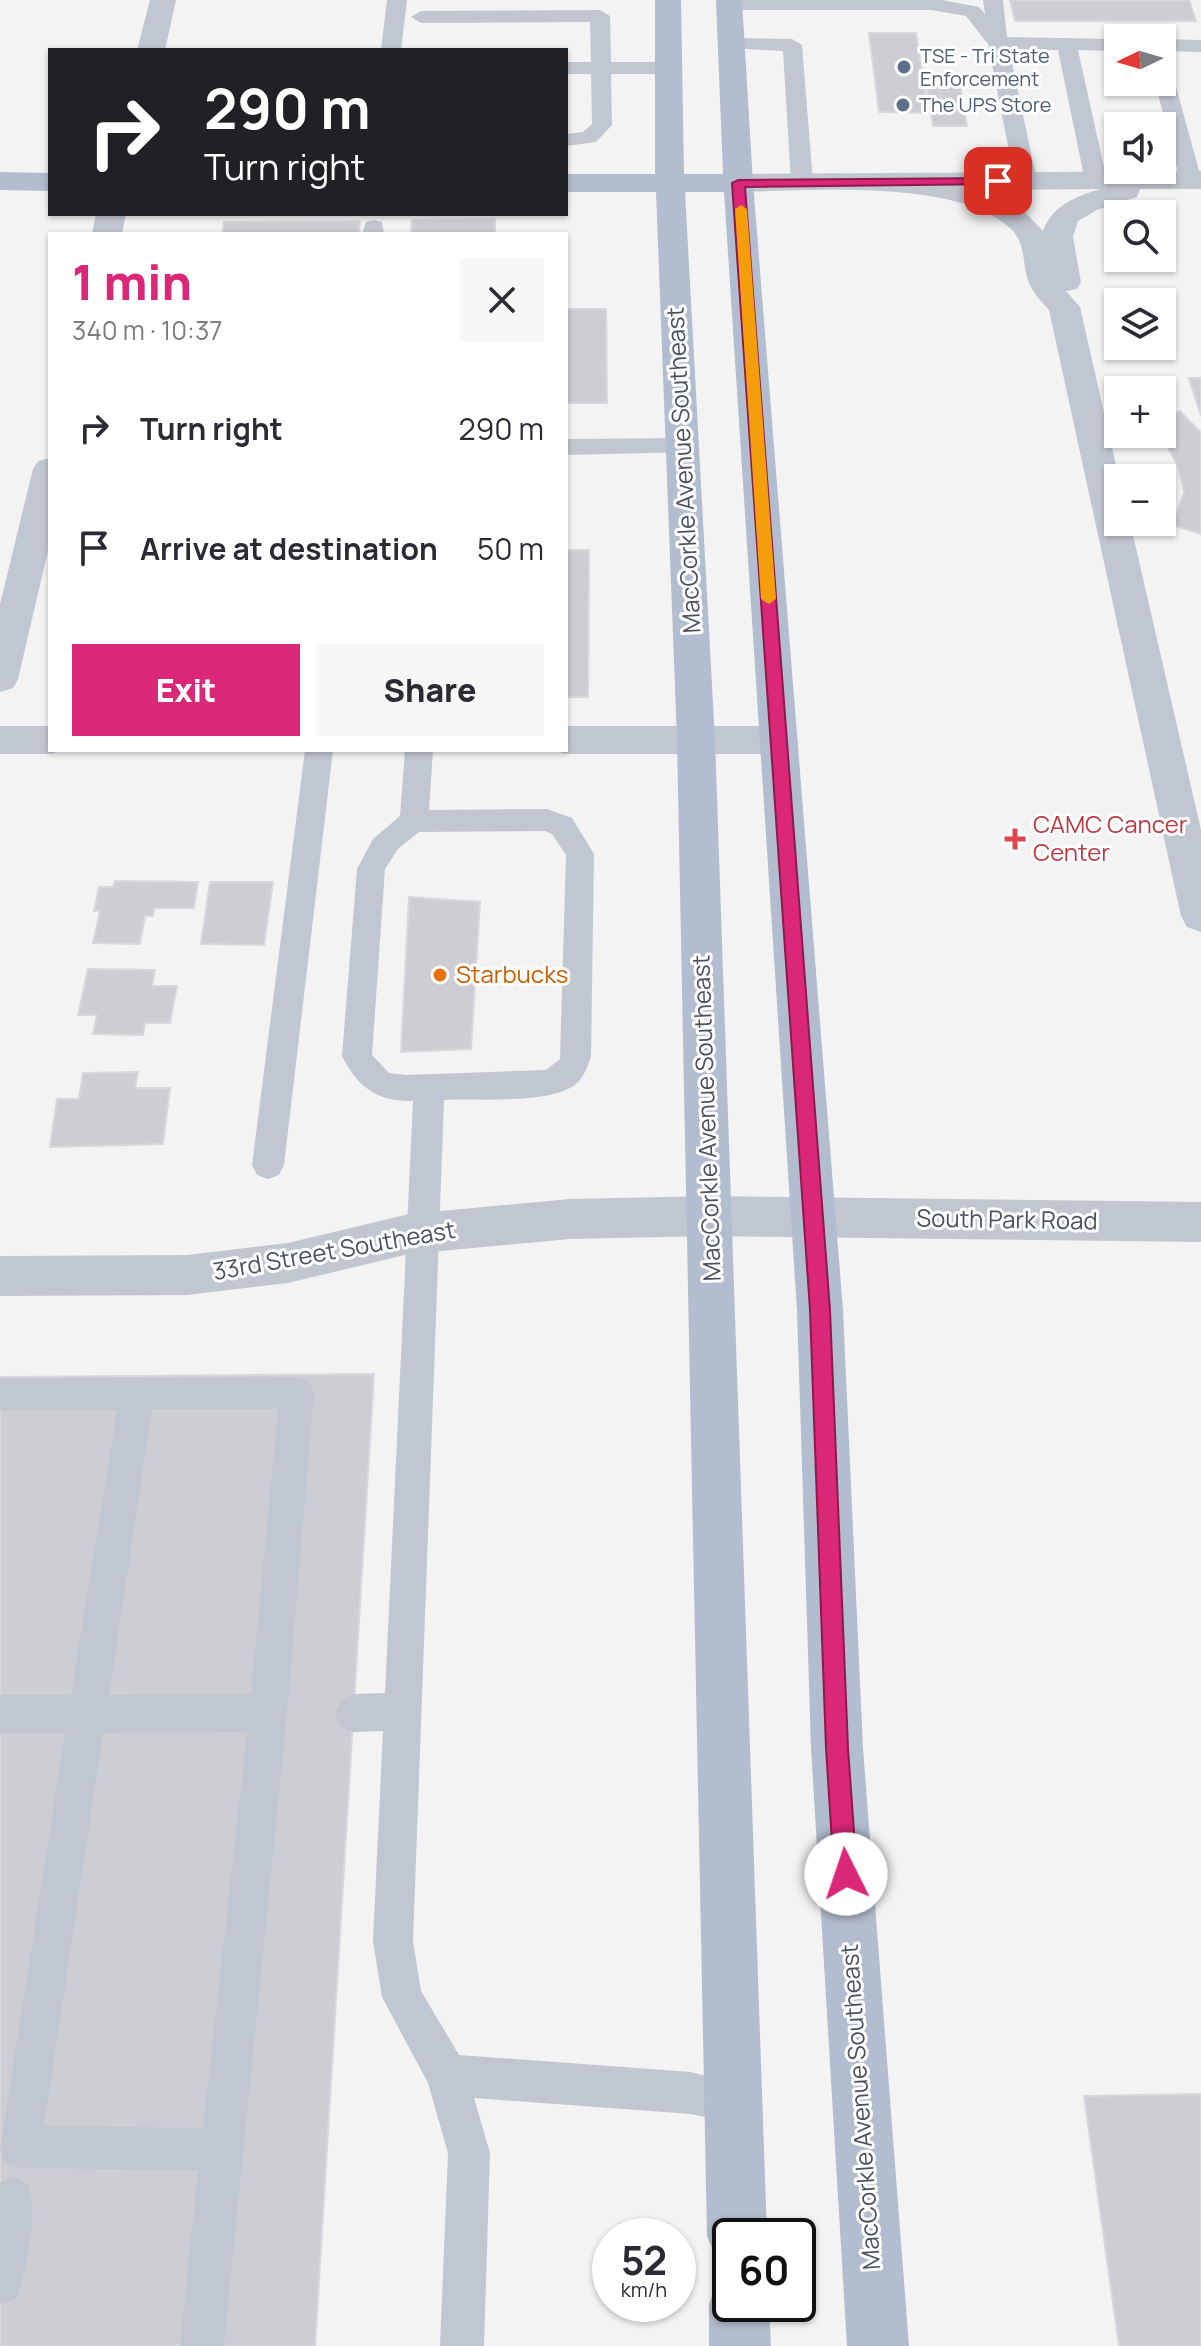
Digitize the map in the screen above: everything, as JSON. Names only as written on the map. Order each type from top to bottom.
[{"type":"main road","name":"MacCorkle Avenue Southeast","points":[[668,0],[670,183],[696,740],[737,2218]]},
{"type":"main road","name":"MacCorkle Avenue Southeast","points":[[729,3],[738,183],[820,1310],[837,1748],[878,2346]]},
{"type":"main road","points":[[0,181],[48,182]]},
{"type":"main road","points":[[568,183],[738,183]]},
{"type":"main road","points":[[739,2322],[740,2346]]},
{"type":"street","points":[[151,48],[163,0]]},
{"type":"street","points":[[738,183],[1104,181]]},
{"type":"street","points":[[886,182],[976,199],[1025,223],[1035,242],[1044,288],[1064,307],[1201,916]]},
{"type":"street","points":[[1064,307],[1069,295],[1058,233],[1063,219],[1079,207],[1149,184]]},
{"type":"street","points":[[0,679],[48,477]]},
{"type":"street","points":[[0,740],[48,740]]},
{"type":"street","points":[[568,740],[779,740]]},
{"type":"street","name":"33rd Street Southeast","points":[[0,1276],[187,1275],[288,1263],[425,1233],[570,1219],[812,1215]]},
{"type":"street","name":"South Park Road","points":[[812,1215],[886,1219],[1201,1222]]},
{"type":"lane","points":[[391,48],[397,0]]},
{"type":"lane","points":[[993,0],[998,43],[1026,181]]},
{"type":"lane","points":[[729,3],[931,4],[972,11],[998,43]]},
{"type":"lane","points":[[421,17],[600,16],[602,125],[589,138],[568,140]]},
{"type":"lane","points":[[998,43],[1104,45]]},
{"type":"lane","points":[[731,44],[792,45],[802,182]]},
{"type":"lane","points":[[1067,44],[1096,181]]},
{"type":"lane","points":[[1176,45],[1201,46]]},
{"type":"lane","points":[[568,68],[669,68]]},
{"type":"lane","points":[[1170,96],[1196,180]]},
{"type":"lane","points":[[568,447],[683,446]]},
{"type":"lane","points":[[268,1165],[319,752]]},
{"type":"lane","points":[[414,821],[419,752]]},
{"type":"lane","points":[[547,820],[562,826],[580,854],[576,1056],[572,1068],[564,1077],[549,1083],[429,1087],[397,1089],[383,1085],[365,1071],[357,1056],[371,869],[378,850],[391,836],[414,821],[547,820]]},
{"type":"lane","points":[[429,1087],[393,1941],[402,1997],[447,2075],[469,2153],[462,2346]]},
{"type":"lane","points":[[0,1394],[297,1393],[268,1713],[202,2346]]},
{"type":"lane","points":[[137,1394],[88,1713],[10,2147],[222,2149]]},
{"type":"lane","points":[[354,1713],[403,1711]]},
{"type":"lane","points":[[0,1714],[268,1713]]},
{"type":"lane","points":[[447,2075],[691,2093],[734,2102]]},
{"type":"lane","points":[[0,2282],[13,2199]]},
{"type":"building","points":[[1010,0],[1189,0],[1196,21],[1015,21]]},
{"type":"building","points":[[869,33],[916,33],[928,113],[879,112]]},
{"type":"building","points":[[926,84],[960,85],[967,126],[933,126]]},
{"type":"building","points":[[495,219],[495,232],[411,232],[412,220]]},
{"type":"building","points":[[360,221],[359,232],[222,232],[224,222]]},
{"type":"building","points":[[568,309],[606,309],[607,403],[568,403]]},
{"type":"building","points":[[1189,378],[1201,378],[1201,416]]},
{"type":"building","points":[[1180,411],[1201,433],[1201,534],[1176,526],[1184,492],[1178,467],[1168,448],[1176,448],[1176,413]]},
{"type":"building","points":[[568,550],[589,550],[588,697],[568,697]]},
{"type":"building","points":[[115,881],[198,882],[194,908],[154,908],[153,916],[145,916],[140,944],[93,943],[100,911],[94,911],[99,887],[113,887]]},
{"type":"building","points":[[210,882],[273,882],[264,945],[201,944]]},
{"type":"building","name":"Starbucks","points":[[409,897],[480,902],[471,1049],[401,1052]]},
{"type":"building","points":[[88,969],[155,970],[152,986],[177,986],[170,1023],[145,1023],[143,1035],[93,1034],[97,1015],[78,1015]]},
{"type":"building","points":[[138,1072],[135,1088],[170,1088],[163,1144],[50,1147],[57,1099],[79,1099],[83,1073]]},
{"type":"building","points":[[374,1374],[315,2346],[0,2346],[0,1377]]},
{"type":"building","points":[[1201,2094],[1201,2346],[1119,2346],[1084,2096]]},
{"type":"slow traffic","points":[[741,209],[769,599]]},
{"type":"place","name":"TSE - Tri State Enforcement","points":[[904,67]]},
{"type":"place","name":"The UPS Store","points":[[903,105]]},
{"type":"place","name":"CAMC Cancer Center","points":[[1015,839]]},
{"type":"place","name":"Starbucks","points":[[440,975]]},
{"type":"route","points":[[846,1874],[837,1748],[820,1310],[738,183],[998,181]]}]
